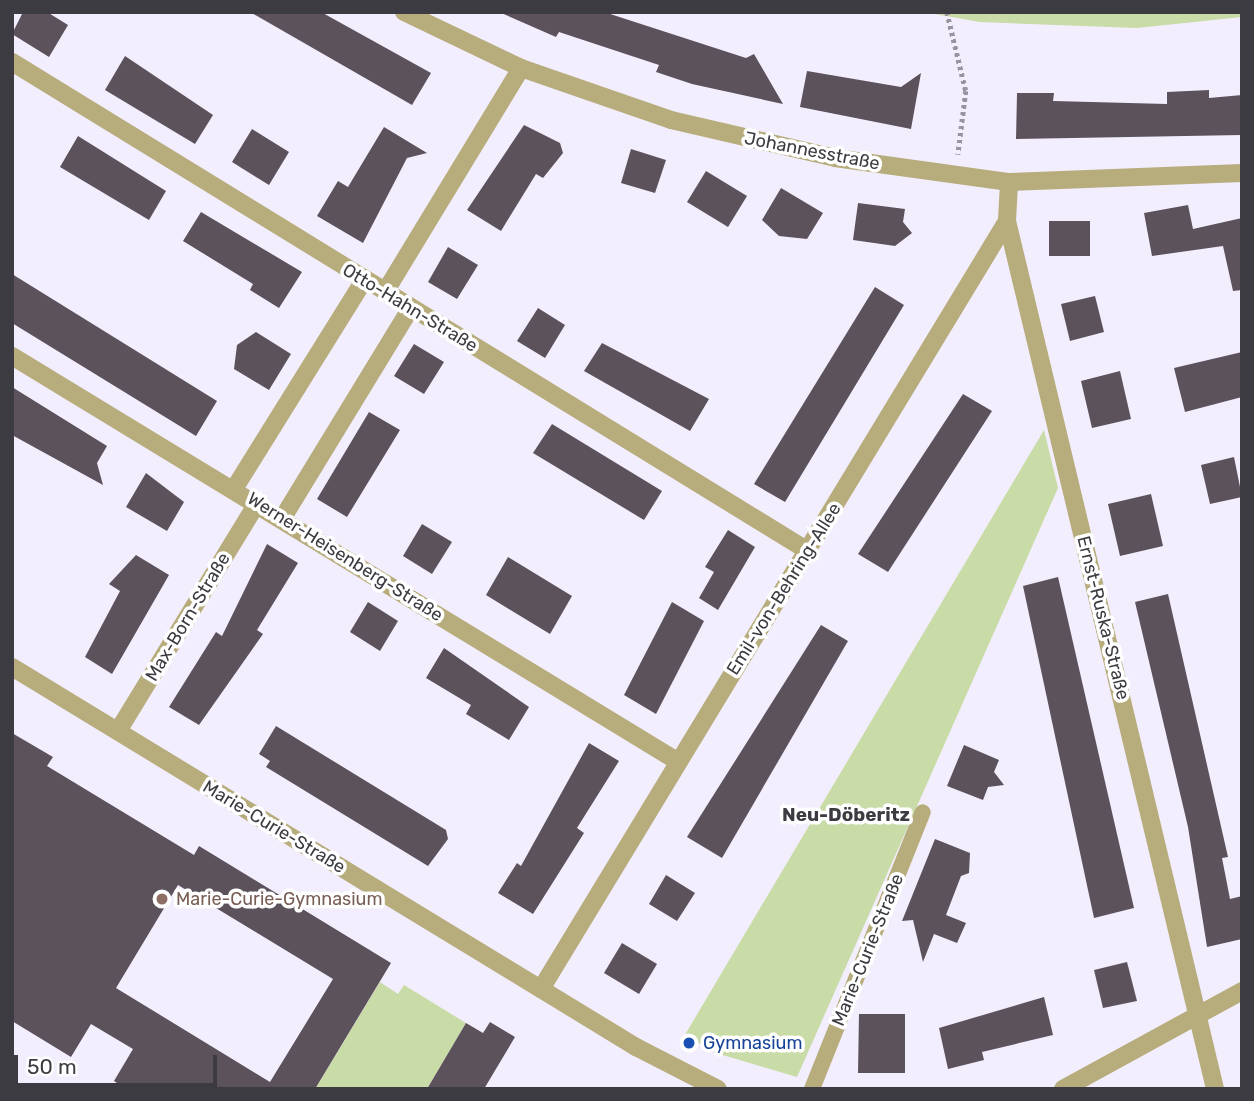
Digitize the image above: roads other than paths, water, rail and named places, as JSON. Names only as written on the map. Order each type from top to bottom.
[{"type":"street","name":"Johannesstraße","points":[[404,12],[521,68],[695,127],[953,176],[1009,183],[1242,173]]},
{"type":"street","name":"Otto-Hahn-Straße","points":[[12,62],[808,551]]},
{"type":"street","points":[[385,292],[521,68]]},
{"type":"street","name":"Emil-von-Behring-Allee","points":[[541,989],[1007,221],[1009,183]]},
{"type":"street","name":"Ernst-Ruska-Straße","points":[[1007,221],[1215,1089]]},
{"type":"street","points":[[234,489],[364,280]]},
{"type":"street","points":[[282,519],[411,308]]},
{"type":"street","name":"Werner-Heisenberg-Straße","points":[[12,356],[677,761]]},
{"type":"street","name":"Max-Born-Straße","points":[[118,732],[257,503]]},
{"type":"street","name":"Marie-Curie-Straße","points":[[12,667],[541,989],[718,1089]]},
{"type":"street","points":[[1063,1089],[1242,991]]},
{"type":"lane","name":"Marie-Curie-Straße","points":[[812,1089],[923,812]]},
{"type":"place","name":"Marie-Curie-Gymnasium","points":[[162,899]]},
{"type":"place","name":"Gymnasium","points":[[689,1043]]},
{"type":"district","name":"Neu-Döberitz","points":[[846,815]]}]
